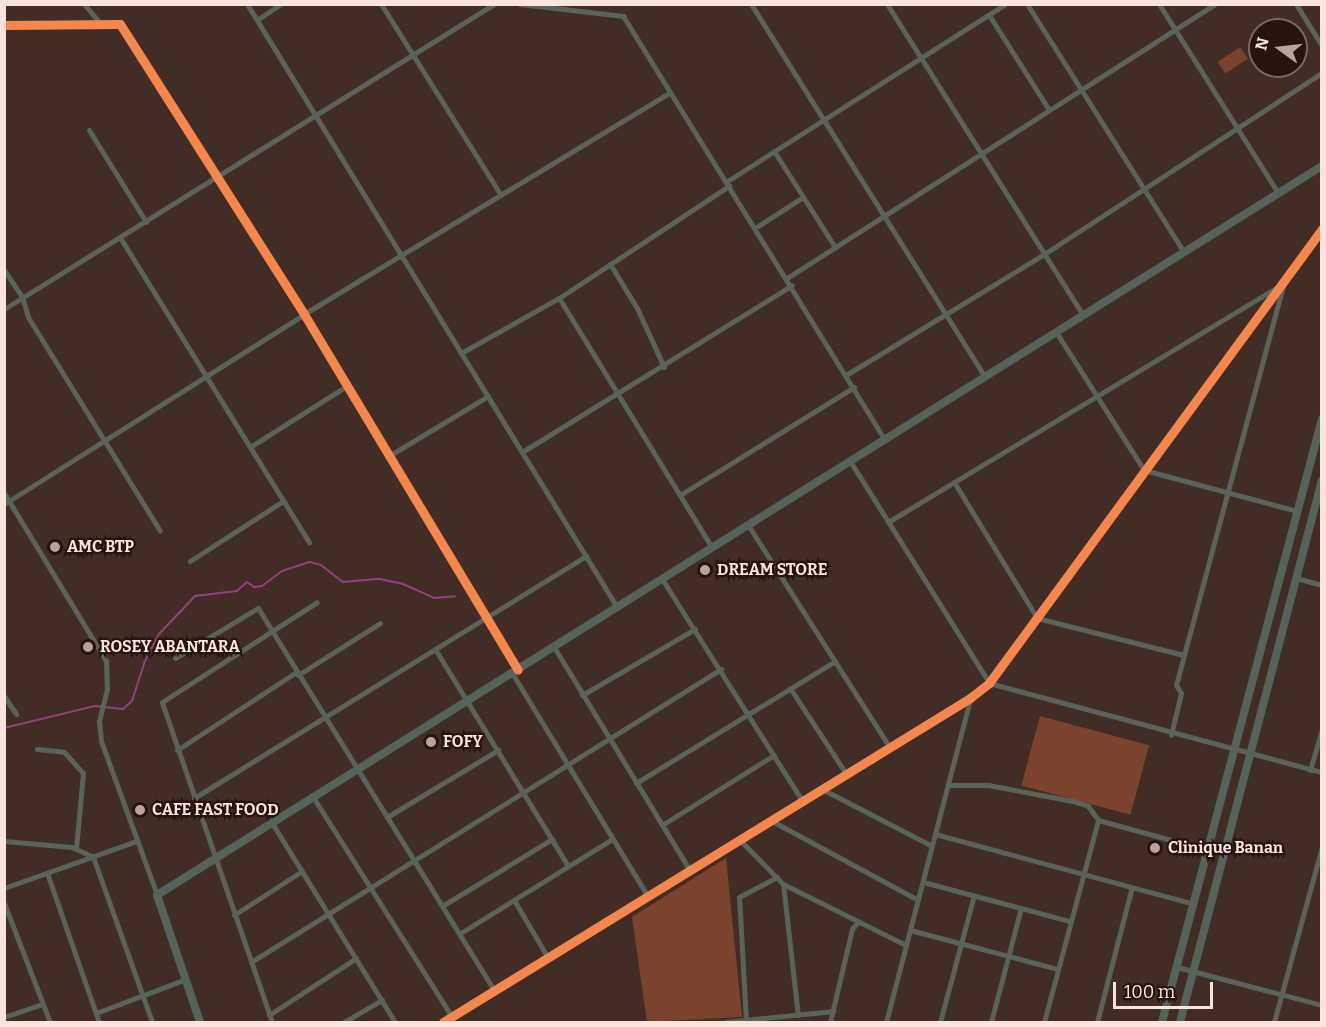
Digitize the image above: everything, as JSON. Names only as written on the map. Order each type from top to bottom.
[{"type":"main road","points":[[200,1023],[157,895],[1322,166]]},
{"type":"main road","points":[[1162,1023],[1322,419]]},
{"type":"main road","points":[[1180,1023],[1322,480]]},
{"type":"street","points":[[84,4],[101,24]]},
{"type":"street","points":[[248,4],[617,607]]},
{"type":"street","points":[[257,20],[281,4]]},
{"type":"street","points":[[381,4],[500,194]]},
{"type":"street","points":[[4,309],[121,239],[216,176],[494,4]]},
{"type":"street","points":[[520,4],[623,16],[792,285],[885,440]]},
{"type":"street","points":[[751,4],[985,377]]},
{"type":"street","points":[[887,4],[1083,315]]},
{"type":"street","points":[[461,353],[559,298],[774,151],[1005,4]]},
{"type":"street","points":[[1027,4],[1184,252]]},
{"type":"street","points":[[1159,4],[1278,193]]},
{"type":"street","points":[[787,278],[1215,4]]},
{"type":"street","points":[[1296,4],[1322,46]]},
{"type":"street","points":[[989,15],[1049,110]]},
{"type":"street","points":[[4,25],[120,24],[304,314],[387,457],[486,617],[567,765],[648,897]]},
{"type":"street","points":[[846,375],[1044,254],[1237,126],[1322,73]]},
{"type":"street","points":[[7,503],[104,438],[207,377],[304,314],[670,92]]},
{"type":"street","points":[[89,130],[146,222]]},
{"type":"street","points":[[774,151],[835,247]]},
{"type":"street","points":[[755,228],[803,197]]},
{"type":"street","points":[[443,1023],[970,699],[989,683],[1322,229]]},
{"type":"street","points":[[121,239],[309,542]]},
{"type":"street","points":[[610,264],[637,309],[664,367]]},
{"type":"street","points":[[4,270],[22,297],[28,317],[160,531]]},
{"type":"street","points":[[888,522],[1285,282]]},
{"type":"street","points":[[1171,735],[1181,693],[1176,686],[1230,494],[1285,282]]},
{"type":"street","points":[[522,452],[621,394],[792,285]]},
{"type":"street","points":[[559,298],[621,394],[712,548]]},
{"type":"street","points":[[1056,332],[1144,470],[1297,511]]},
{"type":"street","points":[[250,447],[345,387]]},
{"type":"street","points":[[680,495],[854,387]]},
{"type":"street","points":[[387,457],[488,396]]},
{"type":"street","points":[[850,461],[989,683],[1171,735],[1322,772]]},
{"type":"street","points":[[954,482],[1037,618],[1184,655]]},
{"type":"street","points":[[4,493],[7,503],[100,645],[108,673],[99,721],[101,741],[157,895]]},
{"type":"street","points":[[190,561],[283,501]]},
{"type":"street","points":[[748,525],[890,748]]},
{"type":"street","points":[[194,798],[586,556]]},
{"type":"street","points":[[1296,578],[1322,585]]},
{"type":"street","points":[[662,579],[803,801]]},
{"type":"street","points":[[272,1023],[163,708],[165,697],[317,602]]},
{"type":"street","points":[[175,658],[254,607],[360,769],[387,817],[495,991]]},
{"type":"street","points":[[177,750],[380,623]]},
{"type":"street","points":[[582,695],[694,629]]},
{"type":"street","points":[[554,647],[690,871]]},
{"type":"street","points":[[435,649],[469,700],[568,867]]},
{"type":"street","points":[[636,783],[835,661]]},
{"type":"street","points":[[251,962],[721,669]]},
{"type":"street","points":[[790,688],[847,775]]},
{"type":"street","points":[[4,696],[16,714]]},
{"type":"street","points":[[886,1023],[970,699]]},
{"type":"street","points":[[1310,770],[1322,729]]},
{"type":"street","points":[[37,749],[64,752],[83,773],[76,849]]},
{"type":"street","points":[[387,817],[498,750]]},
{"type":"street","points":[[662,825],[774,755]]},
{"type":"street","points":[[948,785],[988,785],[1073,801],[1088,806],[1098,820],[1208,850]]},
{"type":"street","points":[[822,789],[932,846]]},
{"type":"street","points":[[313,797],[452,1017]]},
{"type":"street","points":[[1044,1023],[1098,820]]},
{"type":"street","points":[[772,821],[918,900]]},
{"type":"street","points":[[272,823],[395,1023]]},
{"type":"street","points":[[935,834],[1194,904]]},
{"type":"street","points":[[459,934],[612,838]]},
{"type":"street","points":[[442,906],[552,839]]},
{"type":"street","points":[[740,840],[783,884],[906,945]]},
{"type":"street","points":[[4,841],[76,849],[93,857],[152,1023]]},
{"type":"street","points":[[4,888],[137,841]]},
{"type":"street","points":[[1274,1023],[1322,846]]},
{"type":"street","points":[[234,915],[302,871]]},
{"type":"street","points":[[47,873],[99,1023]]},
{"type":"street","points":[[746,1020],[739,897],[777,877]]},
{"type":"street","points":[[923,882],[1071,921]]},
{"type":"street","points":[[783,884],[798,1015]]},
{"type":"street","points":[[1097,1023],[1132,887]]},
{"type":"street","points":[[940,1023],[974,895]]},
{"type":"street","points":[[514,900],[548,958]]},
{"type":"street","points":[[4,903],[50,1023]]},
{"type":"street","points":[[991,1023],[1021,908]]},
{"type":"street","points":[[830,1023],[852,929],[858,922]]},
{"type":"street","points":[[910,930],[1058,969]]},
{"type":"street","points":[[269,1015],[356,958]]},
{"type":"street","points":[[1177,967],[1322,1005]]},
{"type":"street","points":[[96,1013],[186,980]]},
{"type":"street","points":[[344,1023],[382,1000]]},
{"type":"street","points":[[4,1017],[42,1004]]},
{"type":"street","points":[[726,1023],[833,1011]]},
{"type":"shaded area","points":[[1240,47],[1248,59],[1225,74],[1218,62]]},
{"type":"shaded area","points":[[1040,716],[1149,745],[1131,815],[1021,786]]},
{"type":"shaded area","points":[[726,858],[742,1017],[647,1022],[632,917]]},
{"type":"waterway","points":[[4,728],[95,706],[123,709],[132,701],[144,663],[159,634],[195,596],[237,591],[247,582],[254,587],[262,586],[282,571],[310,562],[321,565],[343,582],[380,579],[403,584],[434,598],[455,596]]},
{"type":"cycle path","points":[[4,25],[120,24],[304,314],[518,670]]},
{"type":"cycle path","points":[[443,1022],[970,698],[989,683],[1322,229]]},
{"type":"place","name":"AMC BTP","points":[[55,547]]},
{"type":"place","name":"DREAM STORE","points":[[705,570]]},
{"type":"place","name":"ROSEY ABANTARA","points":[[88,647]]},
{"type":"place","name":"FOFY","points":[[431,742]]},
{"type":"place","name":"CAFE FAST FOOD","points":[[140,810]]},
{"type":"place","name":"Clinique Banan","points":[[1155,848]]}]
